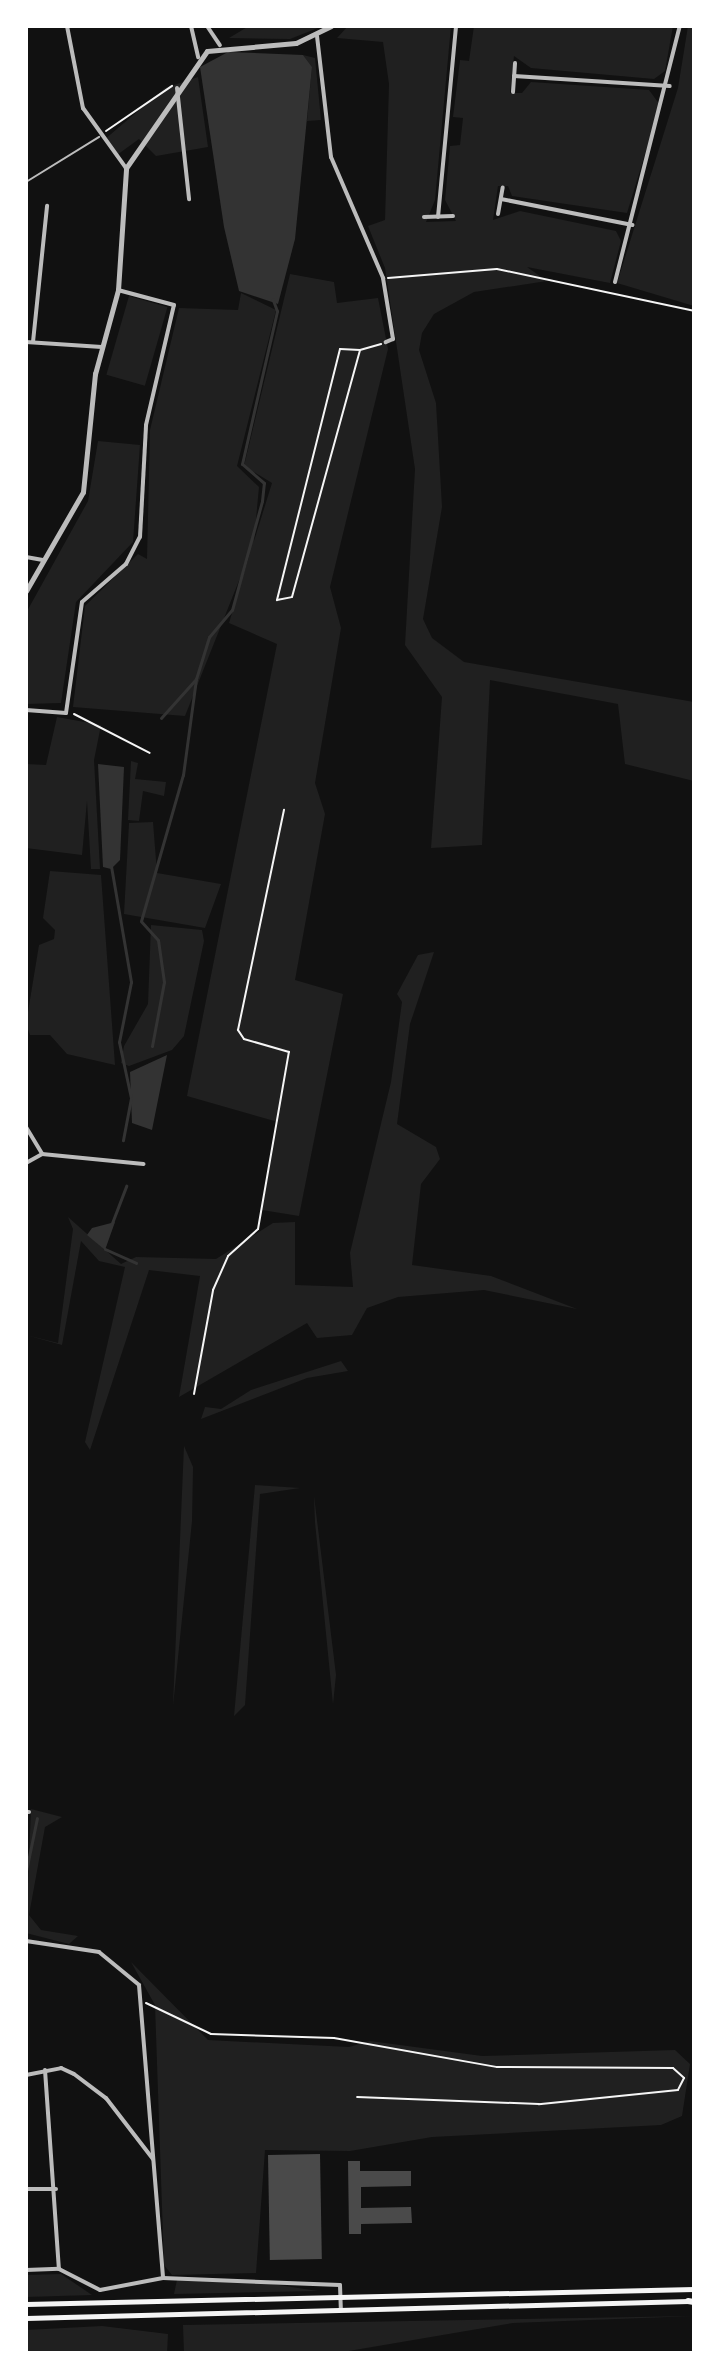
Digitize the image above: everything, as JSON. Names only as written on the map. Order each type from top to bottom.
[{"type":"main road","points":[[26,2304],[694,2289]]},
{"type":"main road","points":[[26,2318],[692,2301]]},
{"type":"street","points":[[67,26],[83,108],[99,137],[126,168]]},
{"type":"street","points":[[191,26],[198,57]]},
{"type":"street","points":[[207,26],[220,45]]},
{"type":"street","points":[[26,591],[83,492],[102,347],[118,290],[126,168],[174,87],[198,57],[220,45],[317,36],[331,26]]},
{"type":"street","points":[[438,217],[456,26]]},
{"type":"street","points":[[615,282],[670,86],[680,26]]},
{"type":"street","points":[[317,36],[331,157],[383,278],[393,339],[386,342]]},
{"type":"street","points":[[513,92],[515,63]]},
{"type":"street","points":[[514,76],[670,86]]},
{"type":"street","points":[[174,87],[185,147],[189,199]]},
{"type":"street","points":[[498,214],[503,187]]},
{"type":"street","points":[[501,199],[632,225]]},
{"type":"street","points":[[33,342],[47,206]]},
{"type":"street","points":[[424,217],[453,216]]},
{"type":"street","points":[[26,710],[66,713],[85,594],[126,564],[138,544],[146,425],[174,312],[172,302],[118,290]]},
{"type":"street","points":[[26,342],[102,347]]},
{"type":"street","points":[[26,557],[45,560]]},
{"type":"street","points":[[26,1127],[42,1154]]},
{"type":"street","points":[[26,1163],[42,1154],[144,1164]]},
{"type":"street","points":[[26,1941],[99,1952],[139,1985],[163,2278]]},
{"type":"street","points":[[26,2075],[61,2068],[106,2098],[155,2161]]},
{"type":"street","points":[[45,2070],[56,2189],[59,2269]]},
{"type":"street","points":[[26,2189],[56,2189]]},
{"type":"street","points":[[26,2270],[59,2269],[100,2290],[163,2278],[328,2283],[340,2285],[341,2311]]},
{"type":"street","points":[[99,2302],[100,2290]]},
{"type":"lane","points":[[26,182],[99,137]]},
{"type":"path","points":[[99,137],[174,87]]},
{"type":"path","points":[[383,278],[497,269],[613,289],[694,311]]},
{"type":"path","points":[[360,350],[292,597],[277,600],[340,349],[360,350],[386,342]]},
{"type":"path","points":[[66,713],[101,723],[150,753]]},
{"type":"path","points":[[194,1394],[213,1290],[228,1256],[258,1229],[289,1052],[244,1039],[238,1030],[284,810]]},
{"type":"path","points":[[142,2000],[211,2034],[334,2038],[497,2067],[673,2068],[684,2078],[678,2090],[539,2104],[357,2097]]},
{"type":"shaded area","points":[[249,26],[323,26],[290,39],[229,38]]},
{"type":"shaded area","points":[[348,26],[451,26],[435,200],[426,222],[456,221],[445,200],[450,146],[460,145],[463,118],[453,117],[460,60],[469,61],[474,26],[673,26],[665,71],[654,79],[531,68],[514,56],[510,93],[522,93],[531,82],[649,90],[660,105],[627,213],[512,196],[508,186],[498,186],[493,220],[520,211],[616,231],[621,241],[610,283],[527,267],[547,281],[474,292],[434,314],[422,333],[419,350],[436,403],[442,507],[423,619],[432,638],[464,662],[694,702],[694,781],[625,764],[618,704],[490,680],[482,845],[431,848],[442,697],[405,645],[415,469],[385,268],[368,226],[385,220],[389,84],[383,42],[337,38]]},
{"type":"shaded area","points":[[688,26],[694,26],[694,306],[617,283],[678,88]]},
{"type":"shaded area","points":[[228,52],[303,55],[312,67],[295,239],[278,304],[239,291],[224,227],[200,67]]},
{"type":"shaded area","points":[[303,55],[315,58],[321,120],[307,121],[312,67]]},
{"type":"shaded area","points":[[198,77],[208,147],[156,156],[139,139],[117,155],[104,140],[165,88]]},
{"type":"shaded area","points":[[290,274],[334,282],[337,303],[378,298],[388,349],[330,587],[341,628],[315,783],[325,814],[295,980],[343,994],[299,1216],[262,1210],[278,1122],[187,1096],[277,644],[229,623],[250,553],[185,716],[73,707],[85,606],[138,554],[147,559],[150,430],[179,308],[238,310],[241,293],[276,310],[237,466],[259,487],[254,541],[272,483],[244,466]]},
{"type":"shaded area","points":[[129,296],[167,307],[145,386],[106,375]]},
{"type":"shaded area","points":[[98,441],[140,445],[133,542],[76,602],[61,703],[26,704],[26,613],[88,501]]},
{"type":"shaded area","points":[[57,717],[101,725],[94,760],[100,869],[91,869],[87,801],[82,855],[26,848],[26,764],[46,765]]},
{"type":"shaded area","points":[[131,761],[138,763],[135,779],[166,782],[164,796],[143,791],[139,821],[128,820]]},
{"type":"shaded area","points":[[98,764],[124,767],[120,860],[111,869],[103,867]]},
{"type":"shaded area","points":[[153,822],[157,873],[221,884],[205,928],[124,914],[129,823]]},
{"type":"shaded area","points":[[50,871],[101,875],[115,1065],[67,1054],[50,1035],[30,1035],[26,1024],[39,945],[54,939],[55,930],[43,918]]},
{"type":"shaded area","points":[[151,925],[202,930],[204,941],[184,1036],[172,1050],[129,1066],[121,1063],[124,1046],[148,1004]]},
{"type":"shaded area","points":[[434,952],[410,1024],[397,1124],[436,1147],[440,1159],[421,1184],[412,1265],[491,1276],[577,1309],[484,1290],[398,1297],[367,1308],[352,1335],[317,1338],[307,1323],[179,1397],[200,1276],[149,1270],[90,1450],[85,1442],[125,1267],[99,1261],[81,1241],[62,1345],[26,1335],[58,1343],[73,1229],[68,1217],[121,1264],[136,1257],[216,1259],[273,1223],[295,1222],[295,1285],[353,1287],[350,1253],[391,1082],[402,1002],[397,994],[418,955]]},
{"type":"shaded area","points":[[167,1055],[152,1130],[132,1123],[130,1072]]},
{"type":"shaded area","points":[[115,1222],[105,1250],[87,1235],[92,1228]]},
{"type":"shaded area","points":[[341,1361],[348,1371],[307,1378],[201,1419],[205,1407],[221,1409],[251,1390]]},
{"type":"shaded area","points":[[184,1446],[193,1467],[192,1521],[173,1706]]},
{"type":"shaded area","points":[[255,1485],[300,1488],[260,1494],[245,1705],[234,1716]]},
{"type":"shaded area","points":[[314,1496],[336,1675],[333,1704],[315,1522]]},
{"type":"shaded area","points":[[31,1809],[62,1817],[45,1827],[29,1915],[41,1930],[78,1936],[69,1944],[26,1933]]},
{"type":"shaded area","points":[[131,1962],[208,2040],[349,2047],[370,2041],[482,2056],[675,2050],[690,2064],[682,2116],[661,2125],[432,2137],[350,2151],[265,2150],[256,2273],[172,2275],[164,2265],[155,2005]]},
{"type":"shaded area","points":[[61,2274],[92,2295],[26,2297],[26,2275]]},
{"type":"shaded area","points":[[177,2280],[245,2280],[318,2291],[174,2294]]},
{"type":"shaded area","points":[[694,2316],[513,2323],[337,2353],[184,2353],[183,2325]]},
{"type":"shaded area","points":[[102,2326],[168,2334],[167,2353],[26,2353],[26,2330]]},
{"type":"building","points":[[320,2154],[322,2259],[270,2260],[268,2155]]},
{"type":"building","points":[[348,2161],[360,2161],[360,2171],[411,2171],[411,2186],[361,2187],[361,2208],[411,2207],[412,2223],[361,2224],[361,2234],[349,2234]]},
{"type":"waterway","points":[[152,1046],[164,982],[158,940],[141,921],[183,775],[196,679],[209,637],[232,610],[262,501],[264,483],[242,464],[277,311],[273,300]]},
{"type":"waterway","points":[[161,718],[196,679]]},
{"type":"waterway","points":[[111,866],[131,982],[119,1042],[131,1098],[123,1140]]},
{"type":"waterway","points":[[112,1223],[126,1186]]},
{"type":"waterway","points":[[105,1249],[136,1263]]},
{"type":"waterway","points":[[26,1871],[37,1818]]}]
